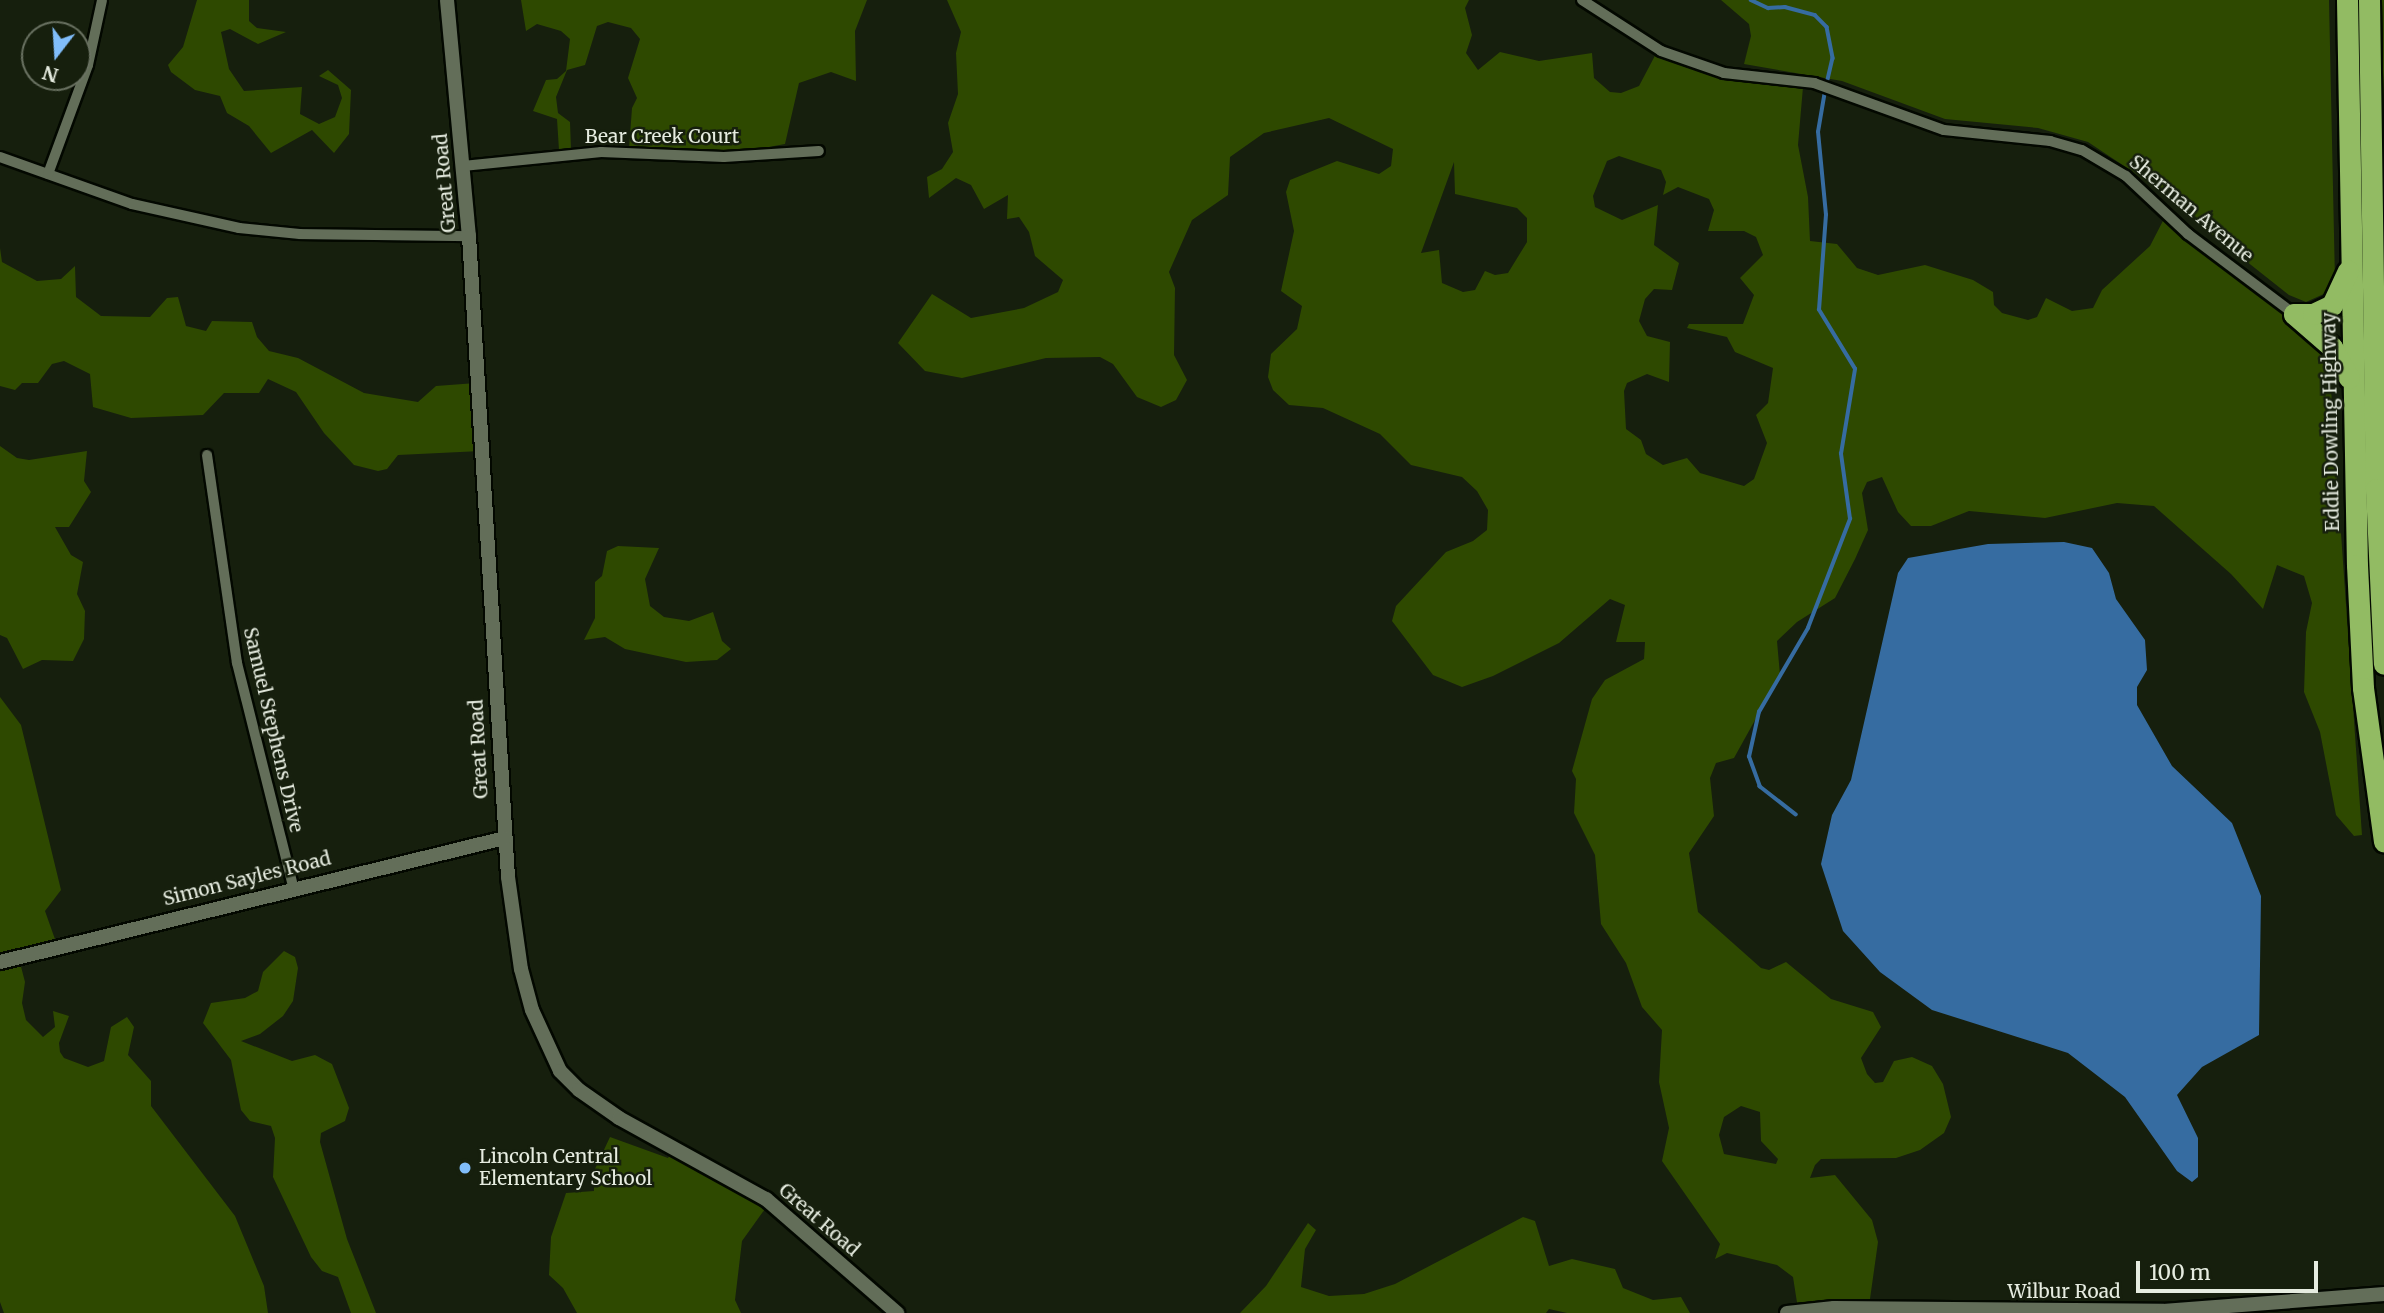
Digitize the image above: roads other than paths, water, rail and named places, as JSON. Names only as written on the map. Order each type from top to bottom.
[{"type":"highway","name":"Eddie Dowling Highway","points":[[2347,0],[2353,384],[2363,688],[2384,842]]},
{"type":"highway","points":[[2369,0],[2376,489],[2384,664]]},
{"type":"highway","points":[[2294,314],[2313,314],[2332,305],[2351,266]]},
{"type":"highway","points":[[2294,314],[2332,347],[2353,384]]},
{"type":"highway","points":[[2373,323],[2384,359]]},
{"type":"highway","points":[[2376,489],[2384,455]]},
{"type":"street","points":[[48,174],[88,65],[102,0]]},
{"type":"street","name":"Great Road","points":[[447,0],[469,236],[505,838],[521,969],[532,1010],[560,1071],[619,1118],[766,1199],[897,1313]]},
{"type":"street","name":"Sherman Avenue","points":[[1582,0],[1661,51],[1724,73],[1814,83],[1944,130],[2050,141],[2082,150],[2119,170],[2188,234],[2294,314]]},
{"type":"street","name":"Bear Creek Court","points":[[463,166],[601,152],[723,157],[819,151]]},
{"type":"street","points":[[0,157],[132,204],[239,228],[300,234],[469,236]]},
{"type":"street","name":"Samuel Stephens Drive","points":[[207,455],[237,663],[293,886]]},
{"type":"street","name":"Simon Sayles Road","points":[[0,962],[293,886],[505,838]]},
{"type":"street","name":"Wilbur Road","points":[[1787,1313],[1835,1308],[2163,1311],[2384,1294]]},
{"type":"water","points":[[2064,542],[2092,548],[2109,573],[2116,599],[2145,640],[2147,670],[2137,687],[2137,705],[2172,766],[2232,823],[2261,896],[2259,1035],[2202,1067],[2177,1095],[2198,1138],[2198,1177],[2192,1182],[2177,1171],[2125,1097],[2068,1053],[1932,1010],[1880,972],[1843,931],[1821,864],[1832,815],[1851,780],[1898,573],[1908,558],[1988,544]]},
{"type":"waterway","points":[[1751,0],[1768,8],[1785,7],[1815,15],[1827,27],[1833,58],[1828,79]]},
{"type":"waterway","points":[[1796,815],[1760,787],[1749,757],[1759,712],[1808,628],[1850,519],[1841,454],[1855,369],[1819,310],[1826,215],[1818,132],[1825,91]]},
{"type":"place","name":"Lincoln Central Elementary School","points":[[465,1168]]}]
